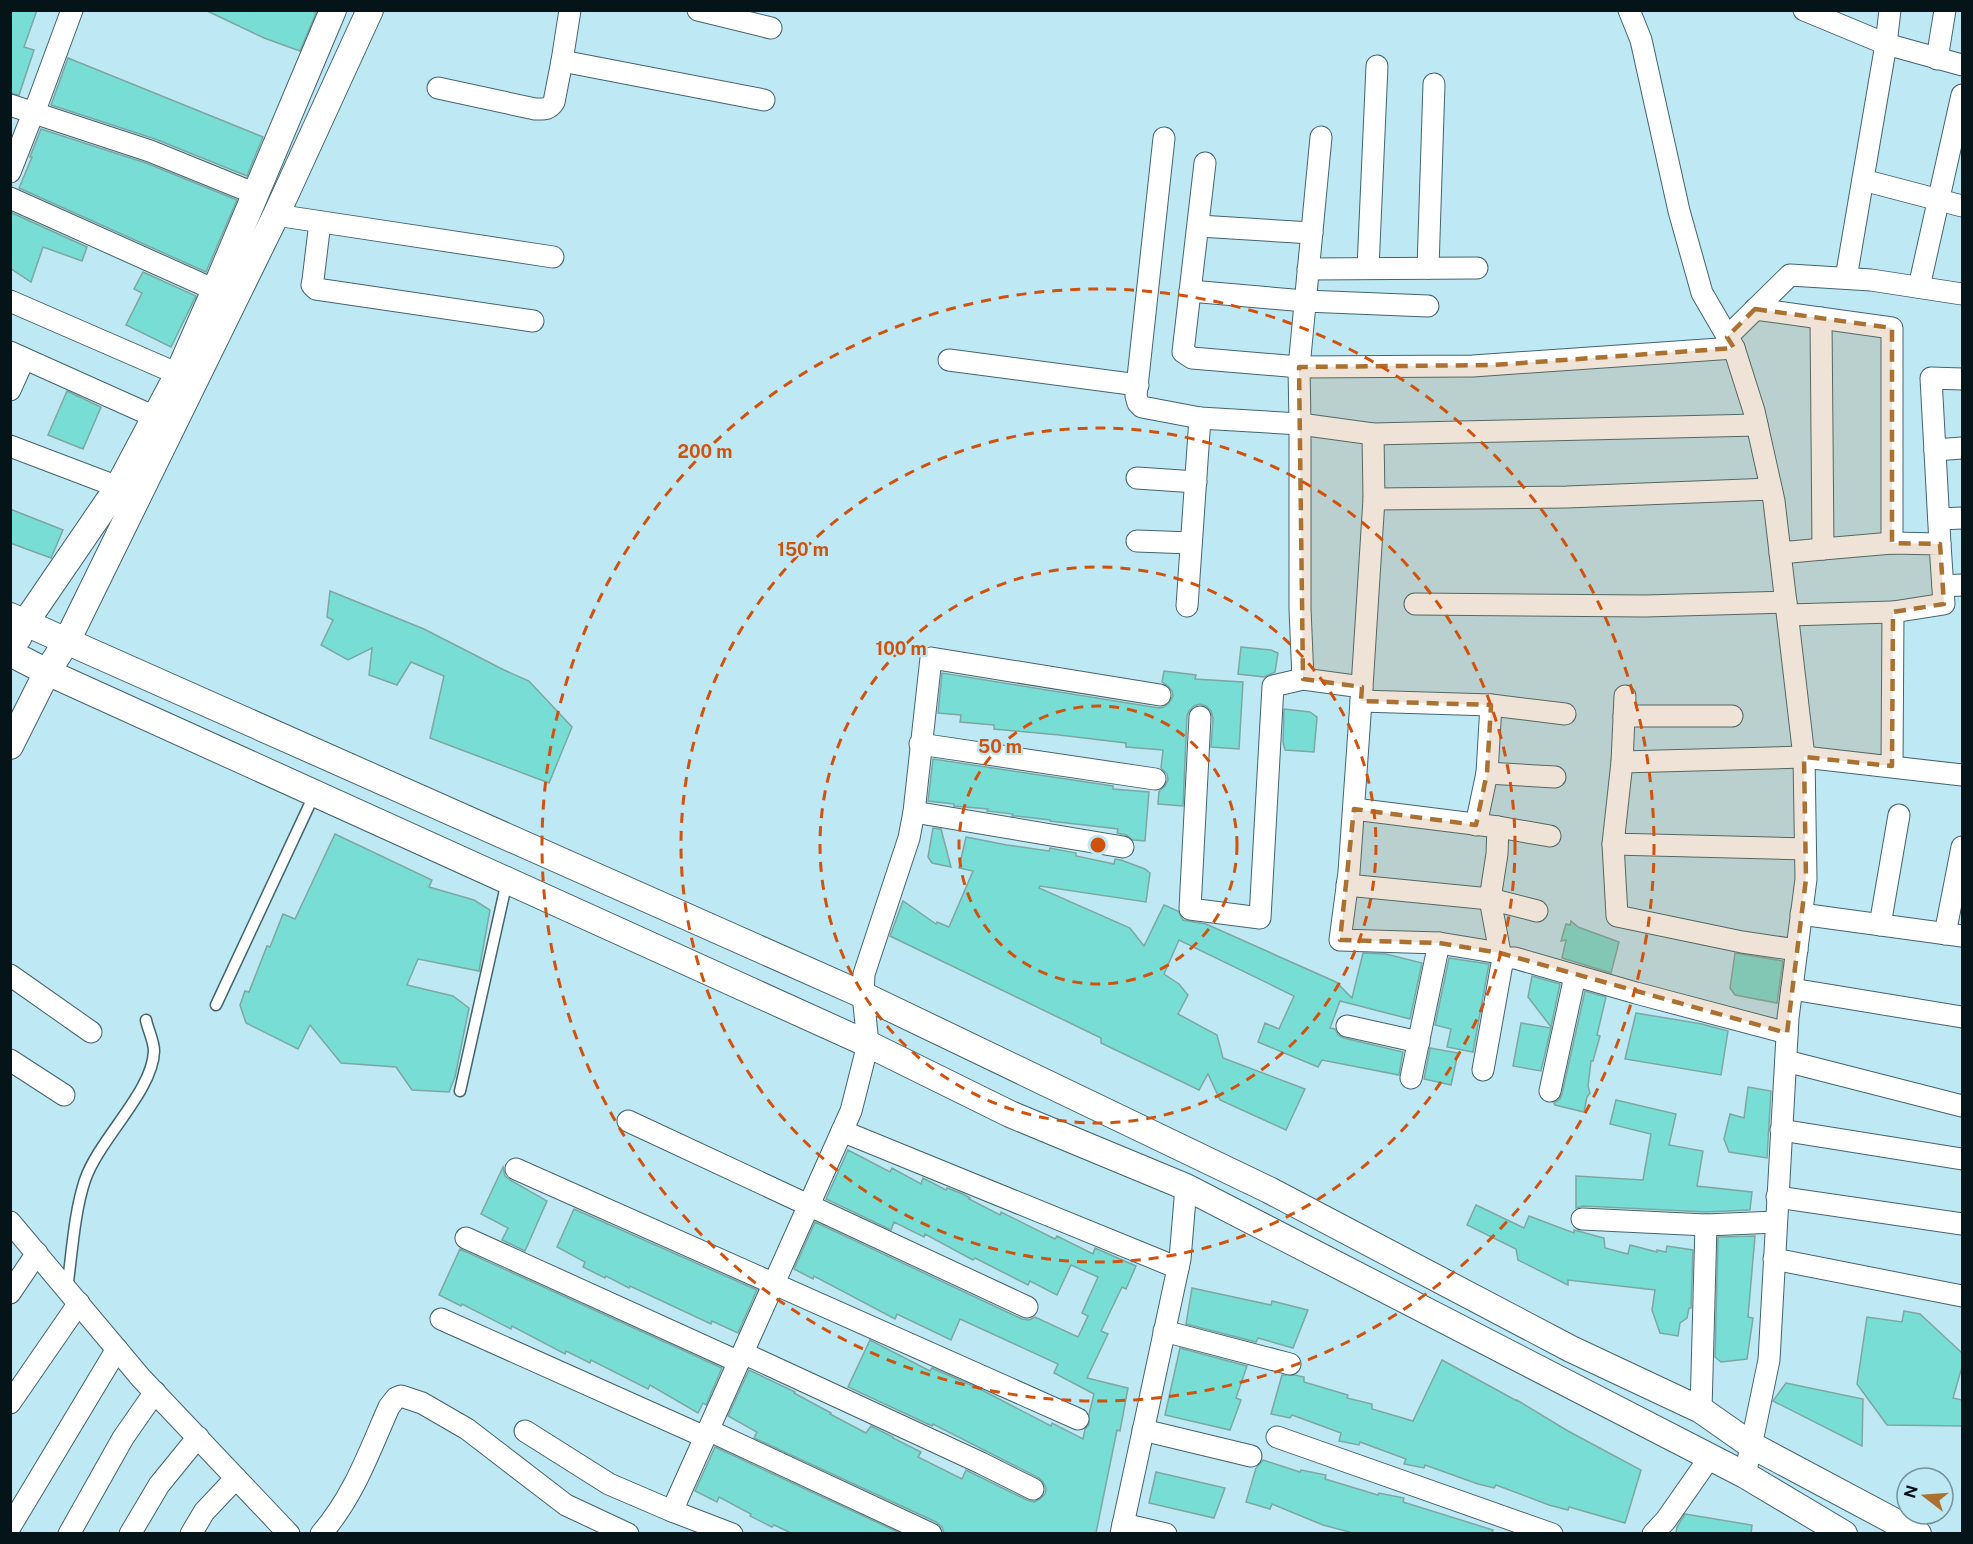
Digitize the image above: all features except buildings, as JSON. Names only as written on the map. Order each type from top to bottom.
[{"type":"street","points":[[10,172],[72,10]]},
{"type":"street","points":[[333,10],[178,374],[118,487],[18,620],[11,654],[868,1044],[1010,1114],[1186,1187],[1745,1475],[1844,1533]]},
{"type":"street","points":[[10,746],[47,672],[67,641],[276,215],[370,10]]},
{"type":"street","points":[[438,88],[545,109],[550,107],[554,102],[570,10]]},
{"type":"street","points":[[698,10],[771,28]]},
{"type":"street","points":[[1629,10],[1641,40],[1679,211],[1702,293],[1730,342],[1757,425],[1771,489],[1804,757],[1806,879],[1787,1033],[1769,1360],[1745,1475]]},
{"type":"street","points":[[1804,10],[1886,44],[1962,65]]},
{"type":"street","points":[[1845,278],[1890,10]]},
{"type":"street","points":[[1937,59],[1945,10]]},
{"type":"street","points":[[562,61],[764,100]]},
{"type":"street","points":[[1368,268],[1377,66]]},
{"type":"street","points":[[1428,268],[1434,84]]},
{"type":"street","points":[[1919,287],[1962,95]]},
{"type":"street","points":[[10,105],[150,151],[255,194]]},
{"type":"street","points":[[1303,678],[1300,609],[1299,367],[1321,137]]},
{"type":"street","points":[[1164,138],[1137,396],[1138,403],[1142,407],[1200,418],[1300,424],[1373,434],[1757,425]]},
{"type":"street","points":[[1205,163],[1184,352],[1186,356],[1192,358],[1299,367],[1493,365],[1730,342],[1755,309],[1790,274],[1871,280],[1962,294]]},
{"type":"street","points":[[1863,180],[1962,206]]},
{"type":"street","points":[[10,198],[215,290]]},
{"type":"street","points":[[276,215],[553,257]]},
{"type":"street","points":[[320,222],[312,285],[316,289],[533,321]]},
{"type":"street","points":[[1199,226],[1312,233]]},
{"type":"street","points":[[1308,269],[1477,268]]},
{"type":"street","points":[[1190,291],[1305,302],[1428,306]]},
{"type":"street","points":[[10,301],[178,374]]},
{"type":"street","points":[[1755,309],[1892,328],[1892,543]]},
{"type":"street","points":[[1821,318],[1823,549]]},
{"type":"street","points":[[10,390],[17,356],[155,417]]},
{"type":"street","points":[[949,360],[1138,385]]},
{"type":"street","points":[[1415,604],[1645,606],[1893,612],[1944,604],[1953,586],[1940,544],[1930,378],[1962,379]]},
{"type":"street","points":[[1187,606],[1200,418]]},
{"type":"street","points":[[1373,434],[1374,499],[1362,694],[1354,809],[1340,940],[1439,943],[1515,958],[1787,1033]]},
{"type":"street","points":[[10,446],[118,487]]},
{"type":"street","points":[[1935,450],[1962,448]]},
{"type":"street","points":[[1137,478],[1196,482]]},
{"type":"street","points":[[1374,499],[1567,496],[1771,489]]},
{"type":"street","points":[[1939,519],[1962,518]]},
{"type":"street","points":[[1137,541],[1191,543]]},
{"type":"street","points":[[1780,553],[1892,543],[1940,544]]},
{"type":"street","points":[[1892,766],[1893,612]]},
{"type":"street","points":[[18,620],[863,995],[1269,1190],[1571,1349],[1701,1410],[1751,1445],[1918,1533]]},
{"type":"street","points":[[672,1511],[851,1111],[868,1044],[863,995],[864,974],[909,838],[914,812],[931,658],[1160,695]]},
{"type":"street","points":[[1200,717],[1190,909],[1260,918],[1273,686],[1303,678],[1362,694],[1565,714]]},
{"type":"street","points":[[1476,825],[1487,773],[1491,705]]},
{"type":"street","points":[[1732,716],[1625,706],[1622,762],[1613,844],[1617,916],[1742,942],[1797,950]]},
{"type":"street","points":[[920,744],[1155,779]]},
{"type":"street","points":[[1622,762],[1804,757],[1962,775]]},
{"type":"street","points":[[1487,773],[1555,777]]},
{"type":"street","points":[[1354,809],[1498,827],[1550,836]]},
{"type":"street","points":[[914,812],[1123,847]]},
{"type":"street","points":[[1880,925],[1899,815]]},
{"type":"street","points":[[1483,1070],[1502,956],[1490,899],[1497,854],[1498,827]]},
{"type":"street","points":[[1613,844],[1805,849]]},
{"type":"street","points":[[1802,914],[1954,935],[1962,847]]},
{"type":"street","points":[[1347,885],[1490,899],[1538,911]]},
{"type":"street","points":[[1411,1078],[1439,943]]},
{"type":"street","points":[[10,975],[91,1032]]},
{"type":"street","points":[[1550,1091],[1575,976]]},
{"type":"street","points":[[1792,989],[1962,1017]]},
{"type":"street","points":[[1347,1026],[1419,1042]]},
{"type":"street","points":[[10,1060],[64,1095]]},
{"type":"street","points":[[1786,1060],[1962,1106]]},
{"type":"street","points":[[628,1121],[1027,1307]]},
{"type":"street","points":[[1781,1130],[1962,1159]]},
{"type":"street","points":[[842,1131],[1178,1268]]},
{"type":"street","points":[[516,1168],[1078,1419]]},
{"type":"street","points":[[1166,1533],[1122,1529],[1178,1268],[1186,1187]]},
{"type":"street","points":[[1778,1197],[1962,1224]]},
{"type":"street","points":[[1582,1219],[1706,1225],[1776,1222]]},
{"type":"street","points":[[10,1222],[155,1392],[289,1533]]},
{"type":"street","points":[[1701,1410],[1706,1225]]},
{"type":"street","points":[[466,1238],[981,1463],[1033,1489]]},
{"type":"street","points":[[10,1293],[37,1253]]},
{"type":"street","points":[[1774,1259],[1962,1296]]},
{"type":"street","points":[[13,1395],[73,1296]]},
{"type":"street","points":[[441,1319],[932,1533]]},
{"type":"street","points":[[1164,1331],[1290,1364]]},
{"type":"street","points":[[12,1530],[117,1349]]},
{"type":"street","points":[[69,1533],[123,1438],[155,1392]]},
{"type":"street","points":[[321,1533],[345,1503],[389,1407],[396,1398],[401,1396],[422,1403],[484,1440],[567,1505],[628,1533]]},
{"type":"street","points":[[1143,1430],[1251,1456]]},
{"type":"street","points":[[525,1431],[609,1484],[729,1533]]},
{"type":"street","points":[[130,1533],[159,1485],[198,1437]]},
{"type":"street","points":[[1277,1437],[1552,1533]]},
{"type":"street","points":[[1653,1533],[1666,1520],[1710,1457]]},
{"type":"street","points":[[191,1533],[204,1512],[236,1478]]},
{"type":"lane","points":[[216,1005],[315,792]]},
{"type":"lane","points":[[460,1091],[507,881]]},
{"type":"lane","points":[[73,1296],[85,1181],[93,1160],[144,1083],[152,1064],[154,1049],[146,1020]]},
{"type":"highlighted area","points":[[1755,309],[1892,328],[1892,543],[1940,544],[1944,604],[1893,612],[1892,766],[1804,757],[1806,879],[1787,1033],[1500,953],[1439,943],[1340,940],[1354,809],[1476,825],[1487,773],[1491,705],[1361,701],[1362,687],[1303,679],[1299,367],[1493,365],[1734,348],[1727,337]]}]
